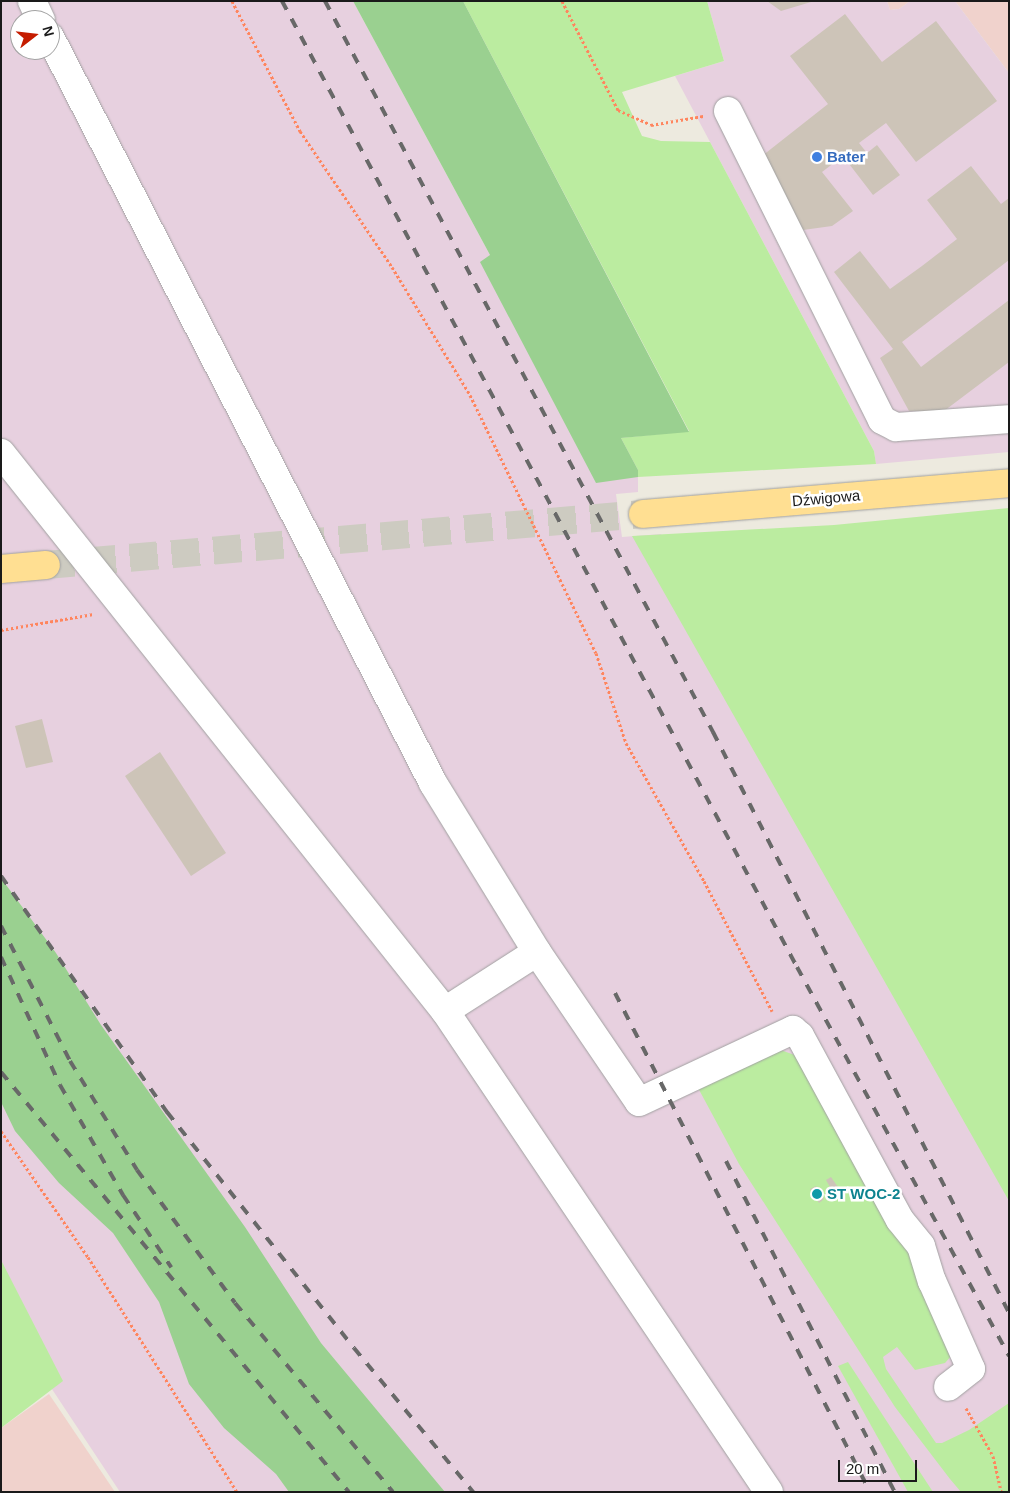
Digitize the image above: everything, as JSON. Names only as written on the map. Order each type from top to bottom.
[{"type":"main road","name":"Dźwigowa","points":[[643,514],[1009,483]]},
{"type":"main road","points":[[1,569],[46,565]]},
{"type":"lane","points":[[60,56],[433,783],[537,952],[639,1102],[793,1030],[800,1036],[900,1220],[921,1246],[932,1281],[971,1369],[948,1387]]},
{"type":"lane","points":[[728,111],[882,420],[896,428],[1009,419]]},
{"type":"lane","points":[[1,453],[445,1012],[769,1492]]},
{"type":"lane","points":[[445,1012],[537,952]]},
{"type":"path","points":[[232,1],[300,131],[392,267],[470,395],[596,653],[626,743],[704,881],[784,1034]]},
{"type":"path","points":[[562,1],[618,110],[651,124],[728,111]]},
{"type":"path","points":[[1,630],[125,609]]},
{"type":"path","points":[[1,1131],[88,1257],[237,1492]]},
{"type":"path","points":[[976,1425],[992,1456],[1001,1492]]},
{"type":"shaded area","points":[[1,1],[353,1],[490,255],[516,243],[638,470],[638,492],[616,494],[622,537],[661,534],[1009,1084],[1009,1492],[120,1492],[1,1312]]},
{"type":"shaded area","points":[[707,1],[887,1],[890,10],[899,9],[910,1],[955,1],[1009,73],[1009,452],[876,464],[874,451],[675,76],[724,61]]},
{"type":"shaded area","points":[[887,1],[910,1],[899,9],[890,10]]},
{"type":"shaded area","points":[[955,1],[1009,1],[1009,73]]},
{"type":"shaded area","points":[[49,1394],[115,1492],[1,1492],[1,1428]]},
{"type":"green space","points":[[353,1],[463,1],[689,432],[621,438],[638,470],[638,477],[596,483],[480,262],[490,255]]},
{"type":"green space","points":[[463,1],[707,1],[724,61],[622,92],[642,136],[661,141],[710,142],[874,451],[876,464],[638,477],[638,470],[621,438],[689,431]]},
{"type":"green space","points":[[1009,508],[1009,1201],[632,536],[834,525]]},
{"type":"green space","points":[[1,878],[56,953],[101,1025],[245,1227],[321,1343],[445,1492],[289,1492],[276,1474],[224,1428],[189,1384],[159,1302],[113,1233],[59,1183],[15,1131],[1,1102]]},
{"type":"green space","points":[[775,1048],[803,1058],[915,1255],[952,1355],[945,1363],[915,1370],[897,1347],[883,1357],[886,1369],[936,1443],[942,1443],[969,1430],[1009,1403],[1009,1492],[961,1492],[950,1479],[895,1407],[739,1164],[697,1086]]},
{"type":"green space","points":[[1,1260],[63,1381],[1,1428]]},
{"type":"green space","points":[[848,1362],[933,1492],[908,1492],[838,1366]]},
{"type":"building","points":[[767,1],[811,1],[811,2],[781,11]]},
{"type":"building","points":[[845,14],[882,62],[936,21],[997,101],[916,162],[886,123],[859,143],[867,153],[877,145],[900,175],[873,195],[843,156],[822,172],[853,211],[832,226],[803,230],[762,156],[828,104],[790,56]]},
{"type":"building","points":[[971,166],[1001,204],[1009,198],[1009,260],[902,342],[921,367],[1009,300],[1009,362],[944,411],[909,411],[880,358],[893,349],[834,272],[860,251],[890,289],[957,239],[927,200]]},
{"type":"building","points":[[42,719],[53,762],[26,768],[15,726]]},
{"type":"building","points":[[160,752],[226,853],[191,876],[125,776]]},
{"type":"building","points":[[831,1177],[840,1190],[834,1194],[826,1180]]},
{"type":"building","name":"ST WOC-2","points":[[816,1186],[824,1199],[819,1203],[810,1189]]},
{"type":"tunnel","points":[[46,565],[643,514]]},
{"type":"railway","points":[[282,1],[797,967],[1009,1356]]},
{"type":"railway","points":[[325,1],[713,732],[1009,1313]]},
{"type":"railway","points":[[1,876],[167,1112],[354,1348],[473,1492]]},
{"type":"railway","points":[[1,926],[70,1061],[137,1170],[235,1303],[393,1492]]},
{"type":"railway","points":[[1,957],[60,1085],[123,1195],[171,1267]]},
{"type":"railway","points":[[615,993],[870,1492]]},
{"type":"railway","points":[[1,1072],[349,1492]]},
{"type":"railway","points":[[726,1161],[895,1492]]},
{"type":"place","name":"Bater","points":[[817,157]]},
{"type":"place","name":"ST WOC-2","points":[[817,1194]]}]
